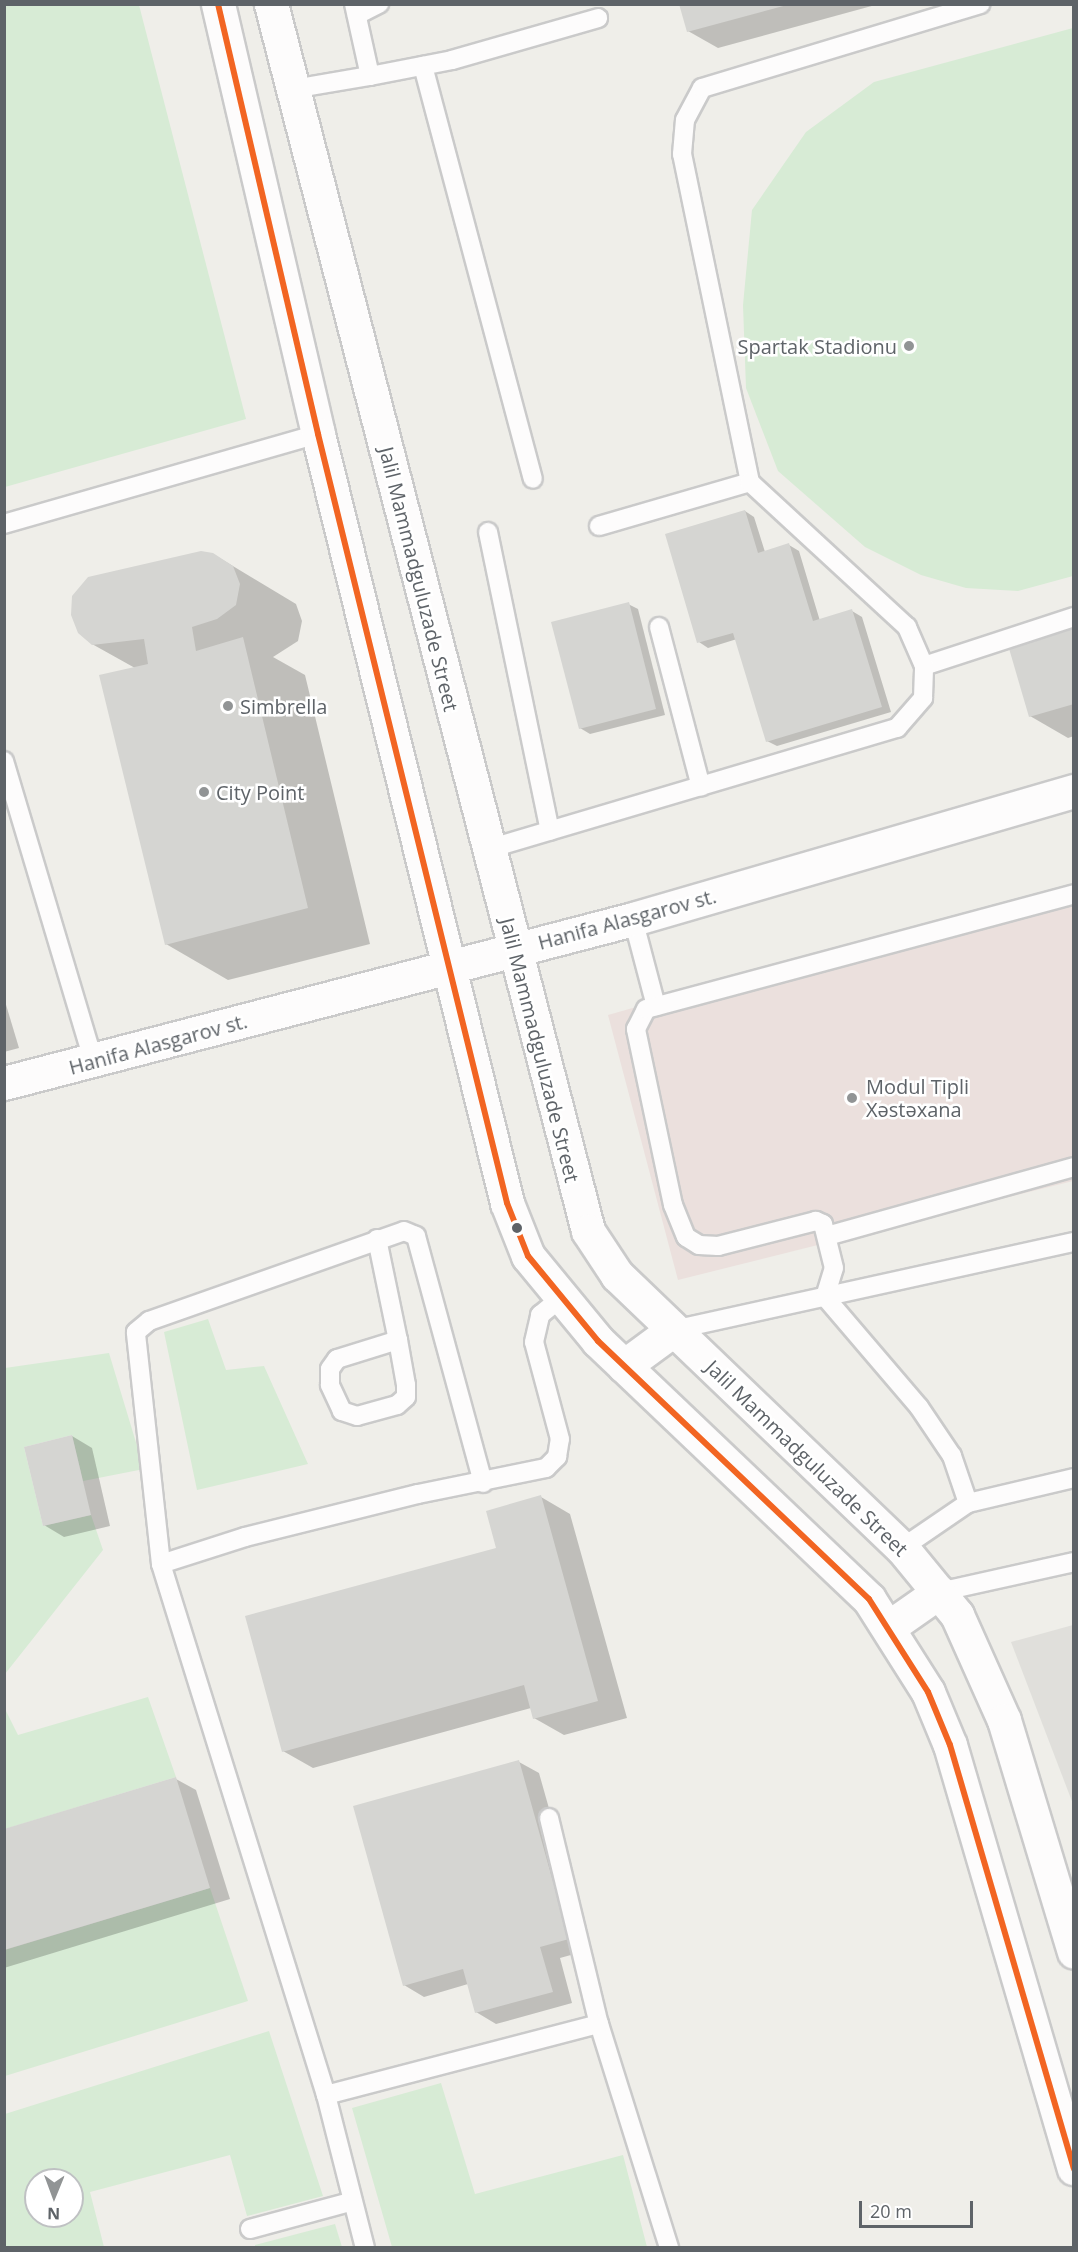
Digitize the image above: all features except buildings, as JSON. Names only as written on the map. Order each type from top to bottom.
[{"type":"main road","points":[[218,4],[318,434],[452,968],[507,1203],[528,1256],[561,1298],[624,1366],[868,1599],[889,1627],[928,1692],[950,1745],[1074,2168]]},
{"type":"main road","name":"Jalil Mammadguluzade Street","points":[[270,4],[588,1231],[617,1275],[902,1548],[957,1615],[1004,1720],[1074,1952]]},
{"type":"main road","name":"Hanifa Alasgarov st.","points":[[4,1083],[94,1062],[633,919],[1074,791]]},
{"type":"main road","points":[[624,1366],[673,1330]]},
{"type":"main road","points":[[889,1627],[939,1592]]},
{"type":"lane","points":[[370,75],[355,10],[379,4]]},
{"type":"lane","points":[[488,849],[897,728],[923,698],[924,666],[907,627],[750,482],[682,154],[684,120],[702,88],[981,4]]},
{"type":"lane","points":[[293,89],[423,66],[598,18]]},
{"type":"lane","points":[[423,66],[533,478]]},
{"type":"lane","points":[[4,524],[318,434]]},
{"type":"lane","points":[[599,526],[750,482]]},
{"type":"lane","points":[[488,532],[550,831]]},
{"type":"lane","points":[[924,666],[1074,617]]},
{"type":"lane","points":[[659,627],[701,787]]},
{"type":"lane","points":[[4,760],[94,1062]]},
{"type":"lane","points":[[825,1297],[834,1268],[823,1224],[816,1221],[718,1246],[699,1245],[686,1237],[673,1205],[636,1029],[646,1009],[1074,894]]},
{"type":"lane","points":[[633,919],[656,1006]]},
{"type":"lane","points":[[827,1236],[1074,1167]]},
{"type":"lane","points":[[365,2247],[350,2202],[326,2095],[162,1564],[136,1332],[149,1321],[377,1239],[404,1231],[416,1236],[483,1483]]},
{"type":"lane","points":[[377,1239],[398,1340],[406,1397],[397,1405],[357,1416],[342,1412],[330,1385],[330,1369],[336,1359],[398,1340]]},
{"type":"lane","points":[[673,1330],[1074,1242]]},
{"type":"lane","points":[[825,1297],[920,1407],[952,1456],[968,1503]]},
{"type":"lane","points":[[162,1564],[268,1532],[418,1494],[483,1483],[546,1468],[557,1457],[560,1439],[534,1342],[540,1315],[561,1298]]},
{"type":"lane","points":[[902,1548],[968,1503],[1074,1478]]},
{"type":"lane","points":[[939,1592],[1074,1562]]},
{"type":"lane","points":[[549,1818],[599,2024],[669,2247]]},
{"type":"lane","points":[[326,2095],[599,2024]]},
{"type":"lane","points":[[250,2229],[350,2202]]},
{"type":"shaded area","name":"Modul Tipli Xəstəxana","points":[[1073,883],[1073,1181],[678,1280],[608,1015]]},
{"type":"shaded area","points":[[1074,1625],[1073,1804],[1011,1642]]},
{"type":"green space","points":[[5,4],[139,5],[246,419],[5,487]]},
{"type":"green space","name":"Spartak Stadionu","points":[[1073,28],[1073,576],[1018,591],[966,588],[921,575],[865,547],[778,471],[746,388],[743,305],[752,210],[806,132],[874,82]]},
{"type":"green space","points":[[208,1319],[226,1370],[264,1366],[308,1464],[197,1490],[164,1332]]},
{"type":"green space","points":[[109,1353],[144,1469],[83,1481],[72,1435],[24,1447],[43,1526],[91,1515],[103,1550],[5,1674],[5,1368]]},
{"type":"green space","points":[[148,1697],[176,1777],[5,1829],[4,1707],[18,1735]]},
{"type":"green space","points":[[210,1888],[248,2001],[5,2076],[5,1950]]},
{"type":"green space","points":[[269,2031],[323,2196],[247,2216],[230,2155],[90,2192],[104,2247],[5,2247],[5,2114]]},
{"type":"green space","points":[[441,2083],[475,2194],[623,2155],[647,2247],[392,2247],[352,2108]]},
{"type":"green space","points":[[335,2224],[342,2247],[255,2247],[255,2245]]},
{"type":"transit line","points":[[218,4],[318,434],[507,1203],[528,1256],[598,1341],[869,1599],[928,1692],[950,1745],[1074,2168]]},
{"type":"place","name":"Spartak Stadionu","points":[[909,346]]},
{"type":"place","name":"Simbrella","points":[[228,706]]},
{"type":"place","name":"City Point","points":[[204,792]]},
{"type":"place","name":"Modul Tipli Xəstəxana","points":[[852,1098]]}]
